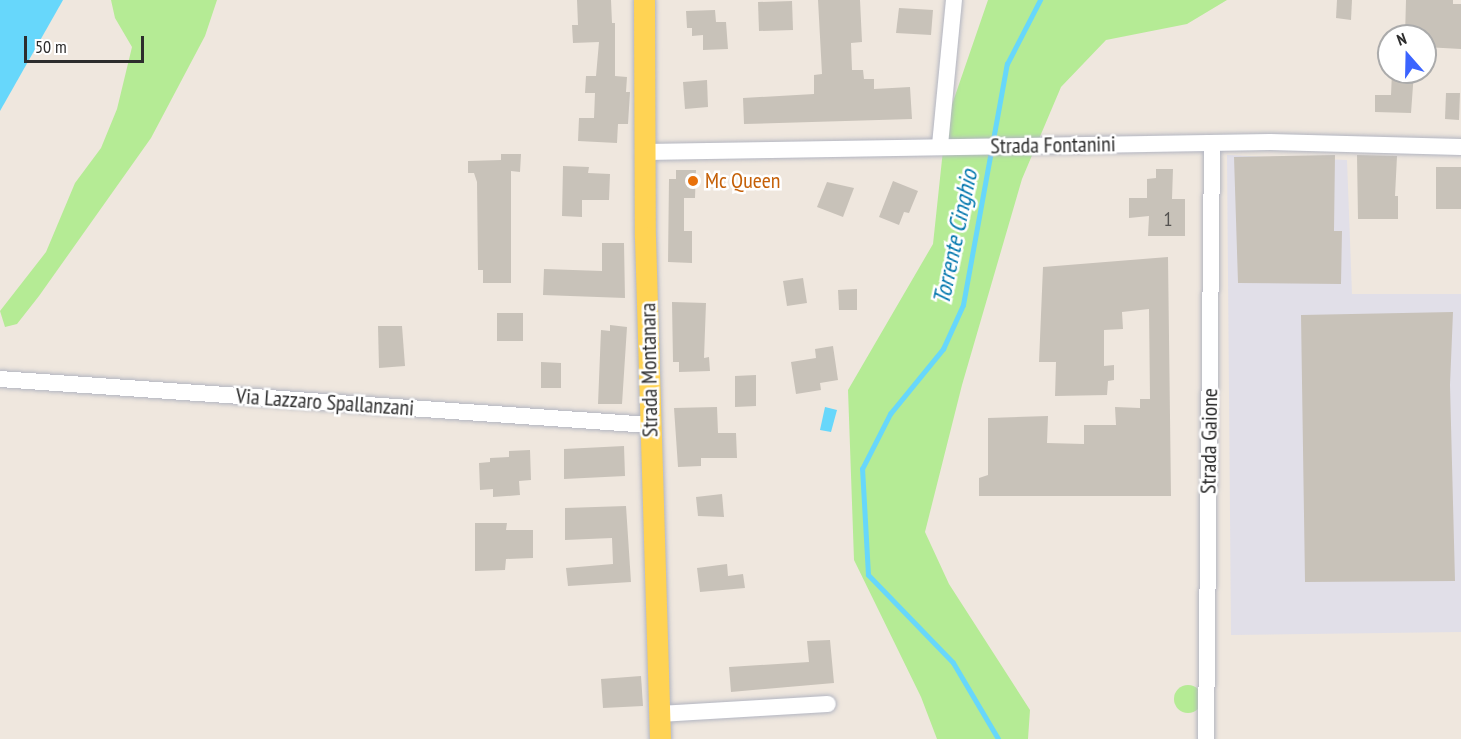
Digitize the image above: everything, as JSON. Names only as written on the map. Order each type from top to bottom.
[{"type":"main road","name":"Strada Montanara","points":[[644,0],[650,425],[660,739]]},
{"type":"street","points":[[940,145],[954,0]]},
{"type":"street","name":"Strada Fontanini","points":[[645,152],[940,145],[1212,143],[1461,147]]},
{"type":"street","name":"Strada Gaione","points":[[1206,739],[1212,143]]},
{"type":"street","name":"Via Lazzaro Spallanzani","points":[[0,379],[650,425]]},
{"type":"street","points":[[659,714],[828,704]]},
{"type":"shaded area","points":[[1227,155],[1347,160],[1352,294],[1461,294],[1461,632],[1231,635]]},
{"type":"green space","points":[[111,0],[217,0],[205,36],[151,138],[39,296],[17,324],[5,327],[0,311],[46,252],[75,183],[101,148],[117,109],[132,47],[115,18]]},
{"type":"green space","points":[[988,0],[1227,0],[1187,24],[1106,40],[1061,87],[1022,179],[962,385],[925,532],[949,584],[1030,710],[1028,739],[937,739],[921,697],[854,560],[848,390],[933,244],[946,122]]},
{"type":"green space","points":[[1188,685],[1198,689],[1202,699],[1198,709],[1188,713],[1178,709],[1174,699],[1178,689]]},
{"type":"water","points":[[0,0],[63,0],[0,111]]},
{"type":"water","points":[[825,407],[837,410],[831,432],[820,430]]},
{"type":"building","points":[[577,0],[611,0],[612,23],[615,23],[615,76],[627,77],[626,92],[630,92],[628,124],[618,124],[617,143],[578,141],[579,118],[594,118],[595,93],[585,93],[586,76],[596,76],[599,42],[573,43],[572,25],[578,25]]},
{"type":"building","points":[[818,0],[860,0],[862,42],[851,43],[852,70],[863,70],[864,79],[874,79],[874,89],[910,87],[912,119],[744,124],[743,98],[814,94],[814,75],[822,74]]},
{"type":"building","points":[[1337,0],[1352,0],[1351,20],[1336,18]]},
{"type":"building","points":[[1406,0],[1453,0],[1453,4],[1461,4],[1461,49],[1437,48],[1437,24],[1405,24]]},
{"type":"building","points":[[792,1],[793,30],[759,31],[758,2]]},
{"type":"building","points":[[899,8],[933,10],[931,35],[896,33]]},
{"type":"building","points":[[715,10],[716,22],[726,22],[728,49],[703,50],[703,35],[692,36],[692,28],[687,28],[686,11]]},
{"type":"building","points":[[707,80],[708,107],[685,109],[683,82]]},
{"type":"building","points":[[1391,84],[1413,84],[1411,113],[1375,112],[1375,95],[1391,95]]},
{"type":"building","points":[[1446,93],[1460,93],[1459,120],[1445,119]]},
{"type":"building","points":[[501,154],[521,154],[520,172],[511,171],[511,283],[483,283],[483,270],[478,270],[477,182],[474,173],[468,173],[468,161],[501,160]]},
{"type":"building","points":[[1335,155],[1334,231],[1342,231],[1341,284],[1238,283],[1234,157]]},
{"type":"building","points":[[1357,155],[1397,156],[1395,196],[1398,196],[1398,219],[1358,219]]},
{"type":"building","points":[[563,166],[589,167],[588,173],[610,174],[609,200],[582,200],[582,217],[562,216]]},
{"type":"building","points":[[1436,167],[1461,167],[1461,209],[1436,209]]},
{"type":"building","points":[[1156,169],[1173,169],[1172,199],[1185,199],[1185,236],[1148,236],[1149,216],[1129,218],[1129,198],[1147,198],[1147,179],[1156,178]]},
{"type":"building","points":[[676,170],[696,170],[695,198],[684,198],[684,231],[692,231],[692,263],[668,262],[669,179],[676,179]]},
{"type":"building","points":[[893,181],[918,191],[909,213],[904,212],[899,225],[879,217]]},
{"type":"building","points":[[827,182],[854,188],[843,217],[817,207]]},
{"type":"building","points":[[602,243],[624,243],[625,298],[543,295],[544,269],[602,271]]},
{"type":"building","points":[[1168,257],[1171,496],[979,496],[979,478],[988,475],[988,418],[1048,416],[1047,443],[1084,444],[1084,425],[1116,425],[1115,407],[1140,408],[1140,399],[1150,399],[1149,309],[1122,312],[1123,329],[1104,330],[1104,366],[1114,365],[1114,380],[1108,381],[1107,395],[1055,396],[1056,362],[1039,362],[1043,267]]},
{"type":"building","points":[[803,278],[807,303],[787,306],[783,281]]},
{"type":"building","points":[[857,289],[857,310],[839,310],[838,290]]},
{"type":"building","points":[[672,302],[706,303],[704,358],[709,357],[710,371],[679,372],[679,362],[673,362]]},
{"type":"building","points":[[1453,312],[1450,385],[1455,581],[1305,582],[1301,315]]},
{"type":"building","points":[[497,313],[523,313],[523,341],[497,341]]},
{"type":"building","points":[[610,325],[627,327],[622,404],[598,404],[601,330],[610,331]]},
{"type":"building","points":[[378,326],[402,326],[405,366],[379,368]]},
{"type":"building","points":[[833,346],[838,380],[820,383],[821,390],[796,394],[791,362],[816,358],[815,349]]},
{"type":"building","points":[[541,362],[561,363],[561,388],[541,388]]},
{"type":"building","points":[[756,375],[756,406],[735,407],[735,376]]},
{"type":"building","points":[[717,407],[718,433],[736,433],[737,458],[701,458],[701,466],[678,467],[674,408]]},
{"type":"building","points":[[624,446],[625,476],[564,479],[564,449]]},
{"type":"building","points":[[530,450],[531,480],[519,481],[520,495],[493,497],[493,489],[480,490],[479,463],[490,462],[490,458],[509,457],[509,451]]},
{"type":"building","points":[[722,494],[724,517],[698,516],[696,497]]},
{"type":"building","points":[[626,506],[631,582],[568,586],[566,568],[613,564],[612,538],[565,540],[565,508]]},
{"type":"building","points":[[475,523],[507,523],[506,530],[533,530],[533,558],[506,559],[505,570],[475,571]]},
{"type":"building","points":[[727,564],[728,576],[743,574],[745,588],[700,592],[697,568]]},
{"type":"building","points":[[830,640],[834,683],[731,692],[729,667],[809,662],[807,641]]},
{"type":"building","points":[[641,676],[643,706],[603,708],[601,679]]},
{"type":"waterway","name":"Torrente Cinghio","points":[[998,739],[953,663],[868,575],[862,469],[890,414],[943,349],[963,305],[1007,64],[1040,0]]},
{"type":"place","name":"Mc Queen","points":[[693,181]]}]
